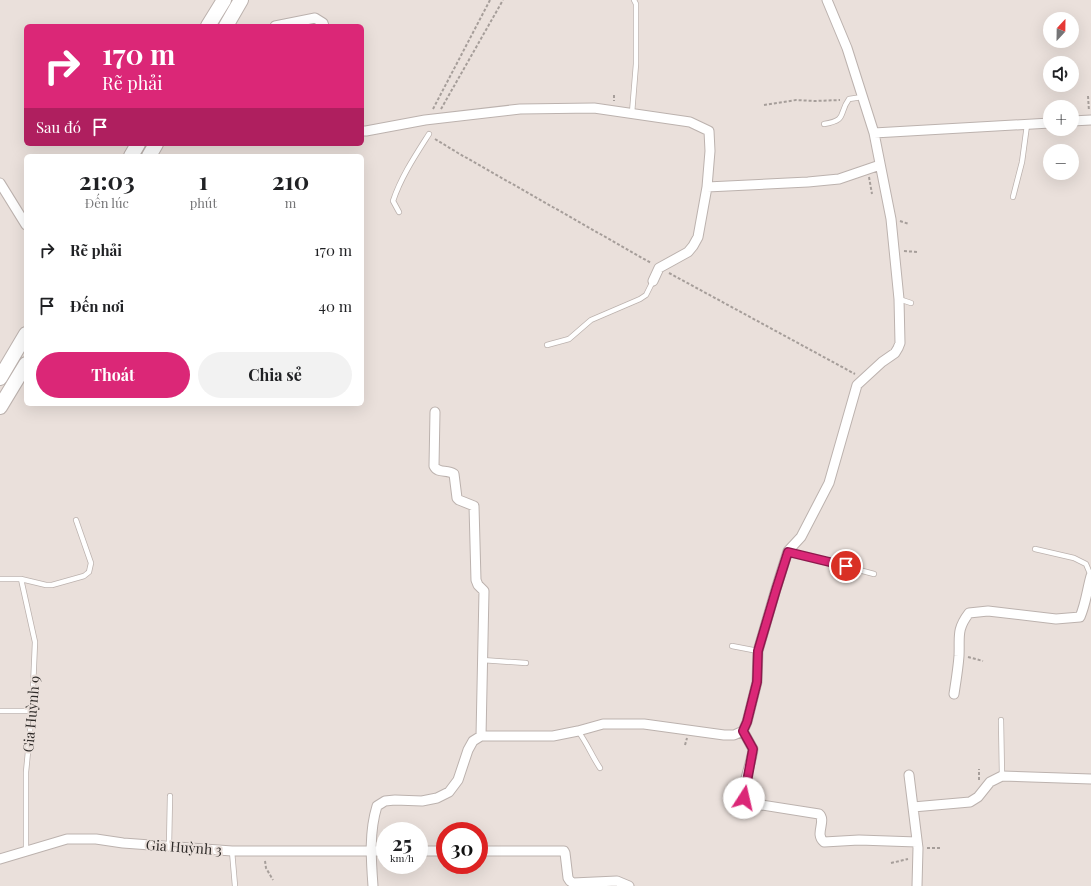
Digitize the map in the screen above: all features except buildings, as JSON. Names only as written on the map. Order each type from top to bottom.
[{"type":"main road","points":[[209,24],[224,0]]},
{"type":"main road","points":[[227,24],[242,0]]},
{"type":"main road","points":[[0,378],[24,337]]},
{"type":"main road","points":[[0,407],[24,367]]},
{"type":"street","points":[[373,886],[370,852],[374,814],[377,806],[385,801],[422,801],[437,798],[449,792],[458,780],[468,750],[473,741],[481,736],[553,736],[603,724],[644,724],[734,735],[743,731],[747,722],[757,682],[758,651],[788,552],[801,537],[829,483],[857,385],[882,362],[895,353],[900,343],[899,299],[891,219],[874,133],[846,48],[827,0]]},
{"type":"street","points":[[285,24],[314,18],[323,24]]},
{"type":"street","points":[[364,132],[430,120],[520,109],[594,108],[690,122],[709,131],[710,151],[707,188],[698,237],[688,252],[656,274]]},
{"type":"street","points":[[1079,121],[1090,120]]},
{"type":"street","points":[[874,133],[1043,124]]},
{"type":"street","points":[[707,188],[808,182],[839,178],[880,165]]},
{"type":"street","points":[[0,182],[24,222]]},
{"type":"street","points":[[435,412],[435,470],[451,472],[454,474],[457,498],[474,506],[476,580],[478,585],[484,591],[481,736]]},
{"type":"street","points":[[954,694],[959,655],[960,630],[963,621],[969,613],[988,611],[1056,619],[1080,617],[1085,606],[1087,587],[1091,576]]},
{"type":"street","points":[[743,731],[753,749],[744,798],[749,804],[819,814],[822,819],[820,834],[821,839],[824,842],[859,840],[918,845]]},
{"type":"street","points":[[909,775],[918,845],[917,886]]},
{"type":"street","points":[[913,807],[970,802],[978,797],[990,782],[1002,776],[1091,779]]},
{"type":"street","name":"Gia Huỳnh 3","points":[[0,859],[67,839],[96,839],[123,843],[232,851],[376,852]]},
{"type":"street","points":[[488,851],[564,851],[568,878],[573,883],[617,881],[629,886]]},
{"type":"lane","points":[[632,113],[636,64],[636,4],[634,0]]},
{"type":"lane","points":[[824,124],[834,122],[839,119],[843,114],[846,103],[849,99],[862,97]]},
{"type":"lane","points":[[1013,197],[1022,162],[1027,125]]},
{"type":"lane","points":[[399,212],[393,201],[397,190],[408,166],[429,134]]},
{"type":"lane","points":[[547,345],[569,339],[591,320],[640,299],[646,295],[656,274]]},
{"type":"lane","points":[[899,299],[911,303]]},
{"type":"lane","points":[[0,579],[21,580],[52,585],[84,576],[89,572],[91,563],[76,520]]},
{"type":"lane","points":[[1035,549],[1074,558],[1086,564],[1091,576]]},
{"type":"lane","points":[[788,552],[874,574]]},
{"type":"lane","name":"Gia Huỳnh 9","points":[[21,580],[35,642],[32,711],[26,772],[26,850]]},
{"type":"lane","points":[[732,646],[758,651]]},
{"type":"lane","points":[[482,660],[526,663]]},
{"type":"lane","points":[[0,711],[32,711]]},
{"type":"lane","points":[[1001,720],[1002,776]]},
{"type":"lane","points":[[578,731],[600,768]]},
{"type":"lane","points":[[169,846],[170,796]]},
{"type":"lane","points":[[232,851],[235,886]]},
{"type":"path","points":[[430,120],[432,112],[490,0]]},
{"type":"path","points":[[430,120],[503,0]]},
{"type":"path","points":[[1088,96],[1090,120]]},
{"type":"path","points":[[764,105],[796,100],[815,101],[849,99]]},
{"type":"path","points":[[429,134],[656,274],[863,379]]},
{"type":"path","points":[[868,169],[872,194]]},
{"type":"path","points":[[894,251],[917,252]]},
{"type":"path","points":[[959,655],[983,661]]},
{"type":"path","points":[[918,845],[942,848]]},
{"type":"path","points":[[265,851],[265,863],[273,880]]},
{"type":"path","points":[[891,862],[918,857]]},
{"type":"route","points":[[744,798],[753,749],[743,731],[747,722],[757,682],[758,651],[788,552],[846,566]]}]
